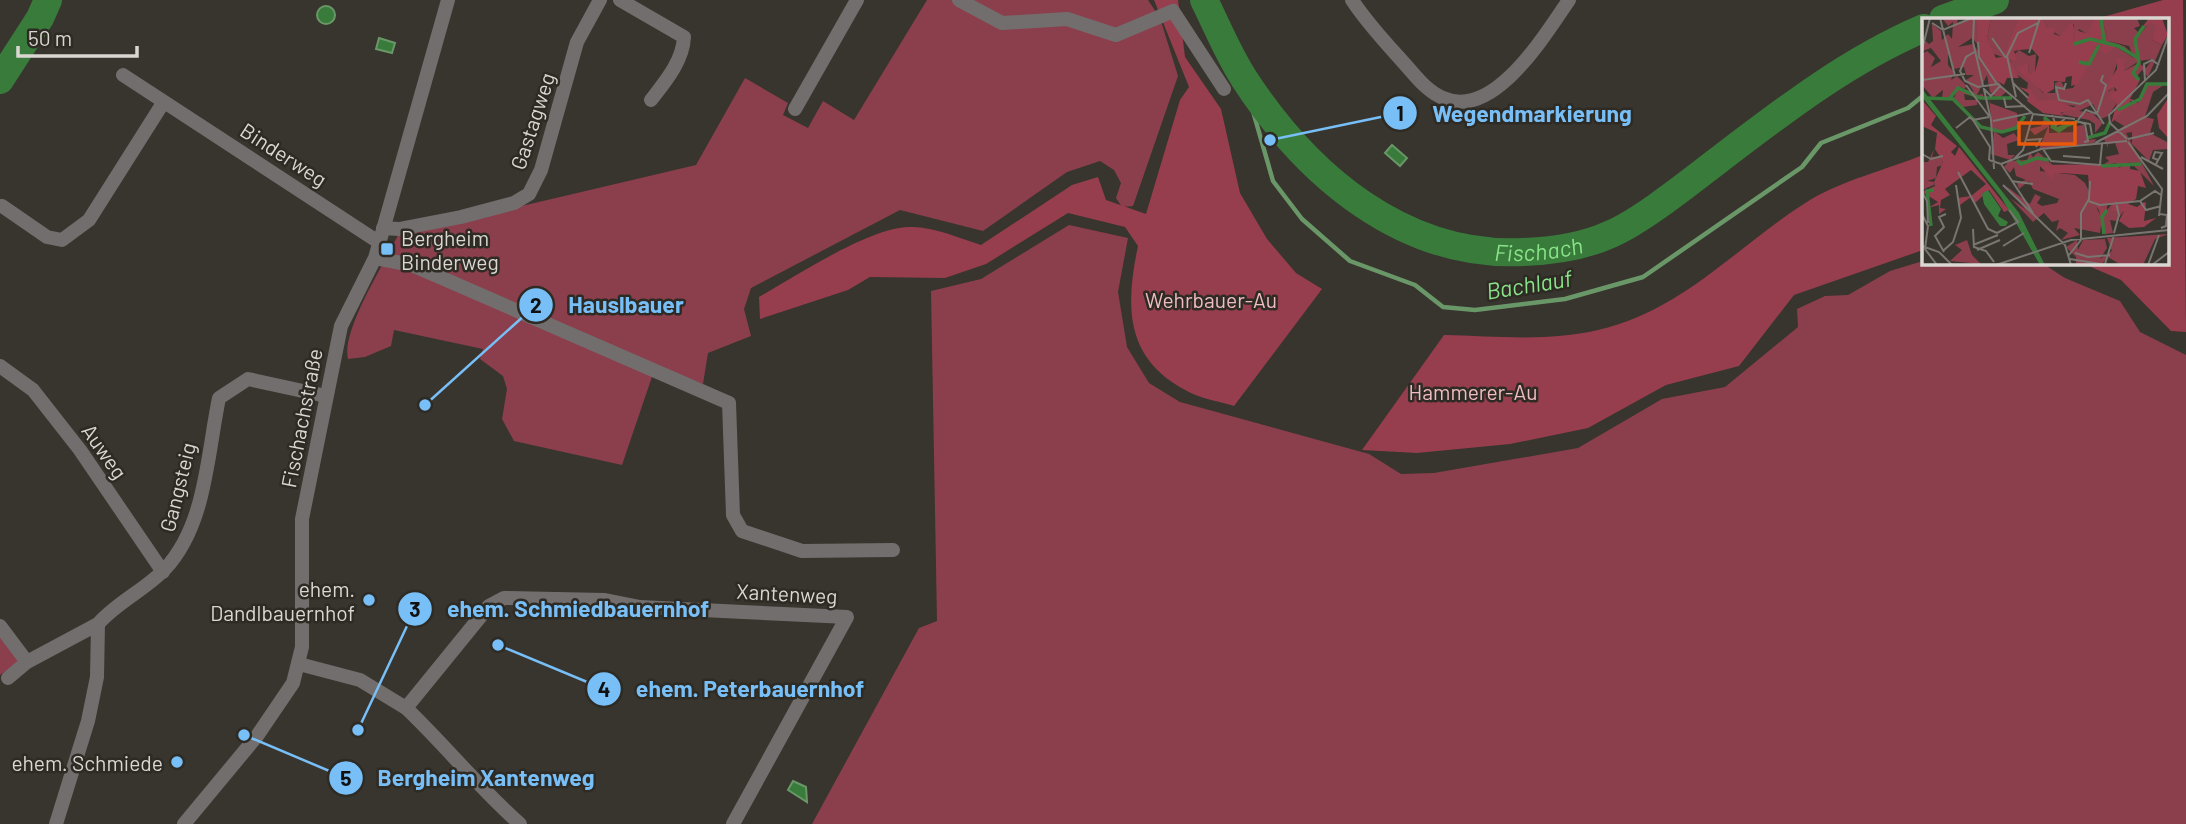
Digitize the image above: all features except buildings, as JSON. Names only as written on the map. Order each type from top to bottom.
[{"type":"street","name":"Fischachstraße","points":[[184,824],[265,725],[293,683],[302,647],[302,519],[341,326],[375,258],[448,0]]},
{"type":"street","name":"Gastagweg","points":[[381,236],[399,229],[514,203],[528,194],[541,170],[577,42],[600,0]]},
{"type":"street","points":[[620,0],[684,37],[682,52],[670,76],[651,100]]},
{"type":"street","points":[[795,109],[857,0]]},
{"type":"street","points":[[959,0],[1002,23],[1067,19],[1116,35],[1173,11],[1224,89]]},
{"type":"street","points":[[1352,0],[1365,19],[1431,92],[1446,100],[1466,101],[1506,82],[1530,57],[1569,0]]},
{"type":"street","name":"Binderweg","points":[[123,75],[163,103],[381,236]]},
{"type":"street","points":[[2,206],[47,237],[62,240],[89,220],[163,103]]},
{"type":"street","points":[[375,258],[412,265],[729,403],[733,515],[742,531],[802,551],[893,550]]},
{"type":"street","name":"Auweg","points":[[0,366],[33,390],[80,450],[163,572]]},
{"type":"street","name":"Gangsteig","points":[[8,678],[27,662],[98,624],[163,572],[185,546],[198,508],[219,398],[248,379],[326,396]]},
{"type":"street","name":"Xantenweg","points":[[406,708],[489,606],[504,598],[605,600],[640,607],[847,617],[733,824]]},
{"type":"street","points":[[56,824],[88,721],[97,677],[98,624]]},
{"type":"street","points":[[0,626],[27,662]]},
{"type":"street","points":[[299,664],[360,680],[406,708],[442,742],[473,780],[520,824]]},
{"type":"shaded area","points":[[927,0],[1148,0],[1160,18],[1178,76],[1133,206],[1122,207],[1116,198],[1121,183],[1114,170],[1100,161],[1067,172],[983,231],[900,210],[751,288],[744,309],[751,336],[708,353],[703,384],[656,365],[622,465],[514,441],[502,419],[507,389],[503,376],[480,359],[483,349],[394,330],[391,346],[365,357],[348,359],[351,331],[357,314],[398,235],[696,165],[745,78],[788,103],[783,115],[808,128],[823,101],[854,120]]},
{"type":"shaded area","points":[[322,6],[330,6],[335,15],[333,22],[322,24],[317,19],[317,11]]},
{"type":"shaded area","points":[[379,38],[395,43],[392,53],[376,49]]},
{"type":"shaded area","points":[[1392,145],[1407,158],[1400,166],[1385,153]]},
{"type":"shaded area","points":[[1069,225],[1128,238],[1118,292],[1127,347],[1149,383],[1180,402],[1369,454],[1401,474],[1434,473],[1578,448],[1662,399],[1725,387],[1798,327],[1797,309],[1825,296],[1848,295],[1890,271],[1922,261],[1922,264],[2044,264],[2065,278],[2120,301],[2140,332],[2186,355],[2186,824],[812,824],[919,628],[937,621],[931,291],[981,279]]},
{"type":"shaded area","points":[[0,637],[19,662],[0,675]]},
{"type":"shaded area","points":[[793,781],[806,787],[807,802],[788,790]]},
{"type":"green space","name":"Wehrbauer-Au","points":[[1154,0],[1178,0],[1185,57],[1221,109],[1240,193],[1267,239],[1296,273],[1322,289],[1234,406],[1187,391],[1151,363],[1134,329],[1131,310],[1131,290],[1138,246],[1125,227],[1068,213],[986,264],[945,278],[870,277],[848,290],[760,319],[759,297],[853,244],[892,229],[927,228],[981,245],[1072,185],[1098,177],[1106,200],[1146,214],[1180,100],[1189,87]]},
{"type":"green space","points":[[2163,0],[2183,0],[2186,332],[2171,331],[2121,280],[2084,264],[2168,264],[2168,18],[2100,18]]},
{"type":"green space","name":"Hammerer-Au","points":[[1922,155],[1922,250],[1794,295],[1739,366],[1666,385],[1588,428],[1510,444],[1417,453],[1362,450],[1444,335],[1560,336],[1598,330],[1629,321],[1684,292],[1810,200],[1850,181]]},
{"type":"waterway","name":"Fischach","points":[[0,80],[40,18],[48,0]]},
{"type":"waterway","name":"Fischach","points":[[1204,0],[1245,80],[1298,148],[1329,178],[1362,204],[1399,225],[1438,241],[1479,250],[1523,252],[1579,245],[1624,228],[1667,200],[1818,87],[1869,55],[1922,29]]},
{"type":"waterway","name":"Fischach","points":[[1946,18],[1995,0]]},
{"type":"waterway","name":"Bachlauf","points":[[1970,18],[1976,5]]},
{"type":"waterway","name":"Bachlauf","points":[[1244,80],[1273,181],[1302,219],[1350,261],[1415,285],[1443,307],[1475,310],[1565,299],[1643,277],[1802,167],[1821,143],[1908,108],[1922,97]]},
{"type":"place","name":"Wegendmarkierung","points":[[1270,140]]},
{"type":"place","name":"Bergheim Binderweg","points":[[387,249]]},
{"type":"place","name":"Hauslbauer","points":[[425,405]]},
{"type":"place","name":"ehem. Dandlbauernhof","points":[[369,600]]},
{"type":"place","name":"ehem. Peterbauernhof","points":[[498,645]]},
{"type":"place","name":"ehem. Schmiedbauernhof","points":[[358,730]]},
{"type":"place","name":"Bergheim Xantenweg","points":[[244,735]]},
{"type":"place","name":"ehem. Schmiede","points":[[177,762]]}]
